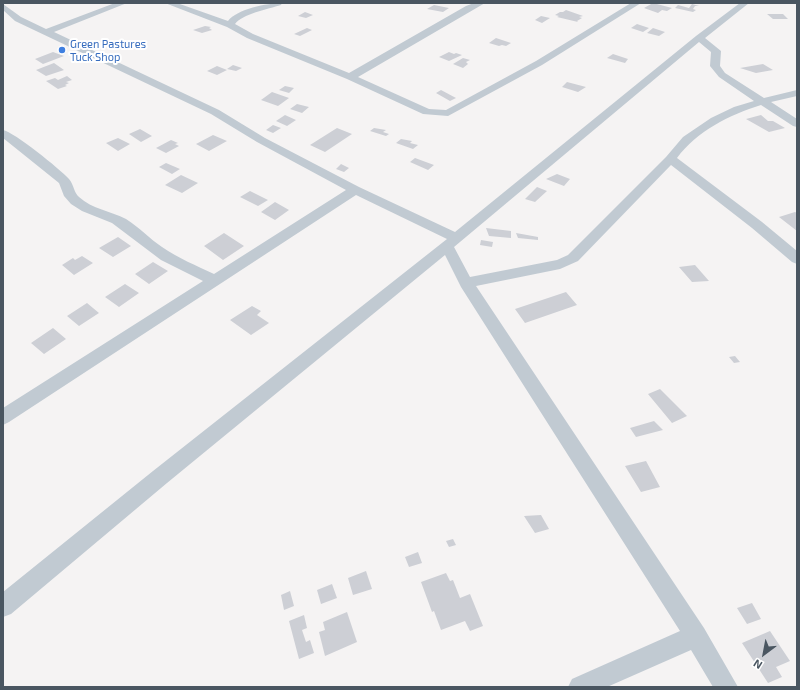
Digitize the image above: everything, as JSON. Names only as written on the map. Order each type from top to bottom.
[{"type":"street","points":[[46,32],[123,3]]},
{"type":"street","points":[[169,3],[230,25],[250,36],[350,76],[427,112],[448,113],[539,63],[637,3]]},
{"type":"street","points":[[230,25],[235,18],[241,15],[278,3]]},
{"type":"street","points":[[350,76],[469,8],[481,3]]},
{"type":"street","points":[[3,606],[154,482],[452,242],[699,38],[745,3]]},
{"type":"street","points":[[3,6],[18,19],[215,112],[261,140],[452,242],[466,283],[696,636],[726,687]]},
{"type":"street","points":[[7,22],[18,19]]},
{"type":"street","points":[[699,38],[716,51],[715,66],[722,75],[797,124]]},
{"type":"street","points":[[466,283],[560,264],[573,258],[670,159],[682,144],[698,131],[723,115],[760,101],[797,93]]},
{"type":"street","points":[[3,133],[67,185],[70,196],[80,203],[134,230],[151,246],[171,259],[215,280]]},
{"type":"street","points":[[670,159],[756,225],[797,260]]},
{"type":"street","points":[[3,417],[354,190]]},
{"type":"street","points":[[580,687],[696,636]]},
{"type":"building","points":[[653,3],[672,8],[667,11],[662,10],[658,13],[644,8]]},
{"type":"building","points":[[692,4],[699,6],[695,6],[693,9],[696,10],[693,12],[675,8],[678,5],[689,8]]},
{"type":"building","points":[[434,5],[449,8],[443,12],[427,9]]},
{"type":"building","points":[[566,10],[583,16],[579,17],[582,18],[577,21],[578,22],[557,17],[559,16],[555,15]]},
{"type":"building","points":[[305,12],[313,15],[306,18],[298,16]]},
{"type":"building","points":[[767,14],[783,14],[788,19],[773,19]]},
{"type":"building","points":[[541,16],[550,18],[542,23],[535,20]]},
{"type":"building","points":[[637,24],[649,28],[643,32],[631,28]]},
{"type":"building","points":[[205,26],[211,27],[209,28],[212,30],[202,33],[193,30]]},
{"type":"building","points":[[307,28],[312,30],[300,36],[294,34]]},
{"type":"building","points":[[653,28],[665,32],[659,36],[647,33]]},
{"type":"building","points":[[496,38],[511,43],[506,46],[499,46],[489,43]]},
{"type":"building","points":[[53,52],[64,56],[43,64],[35,59]]},
{"type":"building","points":[[449,52],[462,55],[449,61],[439,57]]},
{"type":"building","points":[[613,54],[628,59],[625,63],[607,58]]},
{"type":"building","points":[[463,58],[470,60],[466,62],[468,64],[463,68],[453,64]]},
{"type":"building","points":[[54,63],[64,70],[46,76],[36,70]]},
{"type":"building","points":[[763,64],[773,70],[756,73],[740,68]]},
{"type":"building","points":[[233,65],[242,68],[236,71],[227,69]]},
{"type":"building","points":[[217,66],[227,70],[217,75],[207,71]]},
{"type":"building","points":[[67,76],[72,80],[66,82],[69,83],[65,85],[67,86],[58,89],[46,81],[55,78],[58,80]]},
{"type":"building","points":[[567,82],[586,87],[578,92],[562,87]]},
{"type":"building","points":[[285,86],[294,88],[289,93],[279,90]]},
{"type":"building","points":[[441,90],[456,98],[450,101],[436,93]]},
{"type":"building","points":[[272,92],[289,98],[278,106],[261,100]]},
{"type":"building","points":[[297,104],[309,107],[302,113],[290,109]]},
{"type":"building","points":[[285,115],[296,120],[287,126],[276,121]]},
{"type":"building","points":[[761,115],[768,121],[773,121],[785,128],[769,132],[746,119]]},
{"type":"building","points":[[273,125],[281,128],[273,133],[266,130]]},
{"type":"building","points":[[337,128],[352,134],[325,152],[310,145]]},
{"type":"building","points":[[374,128],[386,130],[383,132],[389,134],[386,136],[370,131]]},
{"type":"building","points":[[140,129],[152,136],[141,142],[129,134]]},
{"type":"building","points":[[213,135],[227,141],[209,151],[196,144]]},
{"type":"building","points":[[118,138],[130,144],[118,151],[106,143]]},
{"type":"building","points":[[401,139],[412,141],[410,143],[418,145],[413,149],[396,143]]},
{"type":"building","points":[[171,140],[178,143],[175,144],[179,146],[166,153],[156,148]]},
{"type":"building","points":[[415,158],[434,165],[428,170],[410,162]]},
{"type":"building","points":[[166,163],[180,169],[172,174],[159,167]]},
{"type":"building","points":[[341,164],[349,168],[344,172],[336,169]]},
{"type":"building","points":[[557,174],[570,179],[564,186],[546,179]]},
{"type":"building","points":[[181,175],[198,183],[182,193],[165,185]]},
{"type":"building","points":[[537,187],[547,191],[535,202],[525,199]]},
{"type":"building","points":[[250,191],[268,200],[258,206],[240,197]]},
{"type":"building","points":[[275,202],[289,210],[275,220],[261,212]]},
{"type":"building","points":[[795,212],[797,213],[797,231],[779,217]]},
{"type":"building","points":[[486,228],[511,231],[511,238],[489,236]]},
{"type":"building","points":[[224,233],[244,246],[223,260],[204,246]]},
{"type":"building","points":[[516,233],[538,237],[538,240],[518,238]]},
{"type":"building","points":[[118,237],[131,246],[113,257],[99,248]]},
{"type":"building","points":[[481,240],[493,242],[492,247],[480,245]]},
{"type":"building","points":[[82,256],[93,263],[74,275],[62,265],[73,258],[75,260]]},
{"type":"building","points":[[153,262],[168,271],[149,284],[135,274]]},
{"type":"building","points":[[695,265],[709,281],[692,282],[679,267]]},
{"type":"building","points":[[125,284],[139,293],[119,307],[105,297]]},
{"type":"building","points":[[566,292],[577,305],[525,323],[515,309]]},
{"type":"building","points":[[87,303],[99,313],[79,326],[67,316]]},
{"type":"building","points":[[252,306],[261,311],[257,315],[269,323],[251,335],[230,320]]},
{"type":"building","points":[[53,328],[66,339],[44,354],[31,343]]},
{"type":"building","points":[[735,356],[740,362],[734,363],[729,357]]},
{"type":"building","points":[[660,389],[687,416],[672,423],[648,394]]},
{"type":"building","points":[[654,421],[663,430],[636,437],[630,428]]},
{"type":"building","points":[[646,461],[660,487],[641,492],[625,466]]},
{"type":"building","points":[[541,515],[549,529],[535,533],[524,516]]},
{"type":"building","points":[[453,539],[456,545],[449,547],[446,541]]},
{"type":"building","points":[[418,552],[422,563],[409,567],[405,557]]},
{"type":"building","points":[[366,571],[372,589],[353,595],[348,578]]},
{"type":"building","points":[[446,573],[450,581],[453,580],[460,598],[470,594],[483,626],[470,631],[465,621],[441,630],[434,611],[432,612],[421,582]]},
{"type":"building","points":[[332,584],[337,598],[321,604],[317,590]]},
{"type":"building","points":[[290,591],[294,606],[284,610],[281,595]]},
{"type":"building","points":[[752,603],[761,619],[747,624],[737,608]]},
{"type":"building","points":[[347,612],[357,642],[325,656],[319,632],[325,630],[323,622]]},
{"type":"building","points":[[304,615],[307,628],[302,630],[306,642],[310,640],[314,653],[299,659],[289,621]]},
{"type":"building","points":[[770,631],[790,661],[776,667],[782,677],[768,683],[742,643]]},
{"type":"place","name":"Green Pastures Tuck Shop","points":[[62,50]]}]
